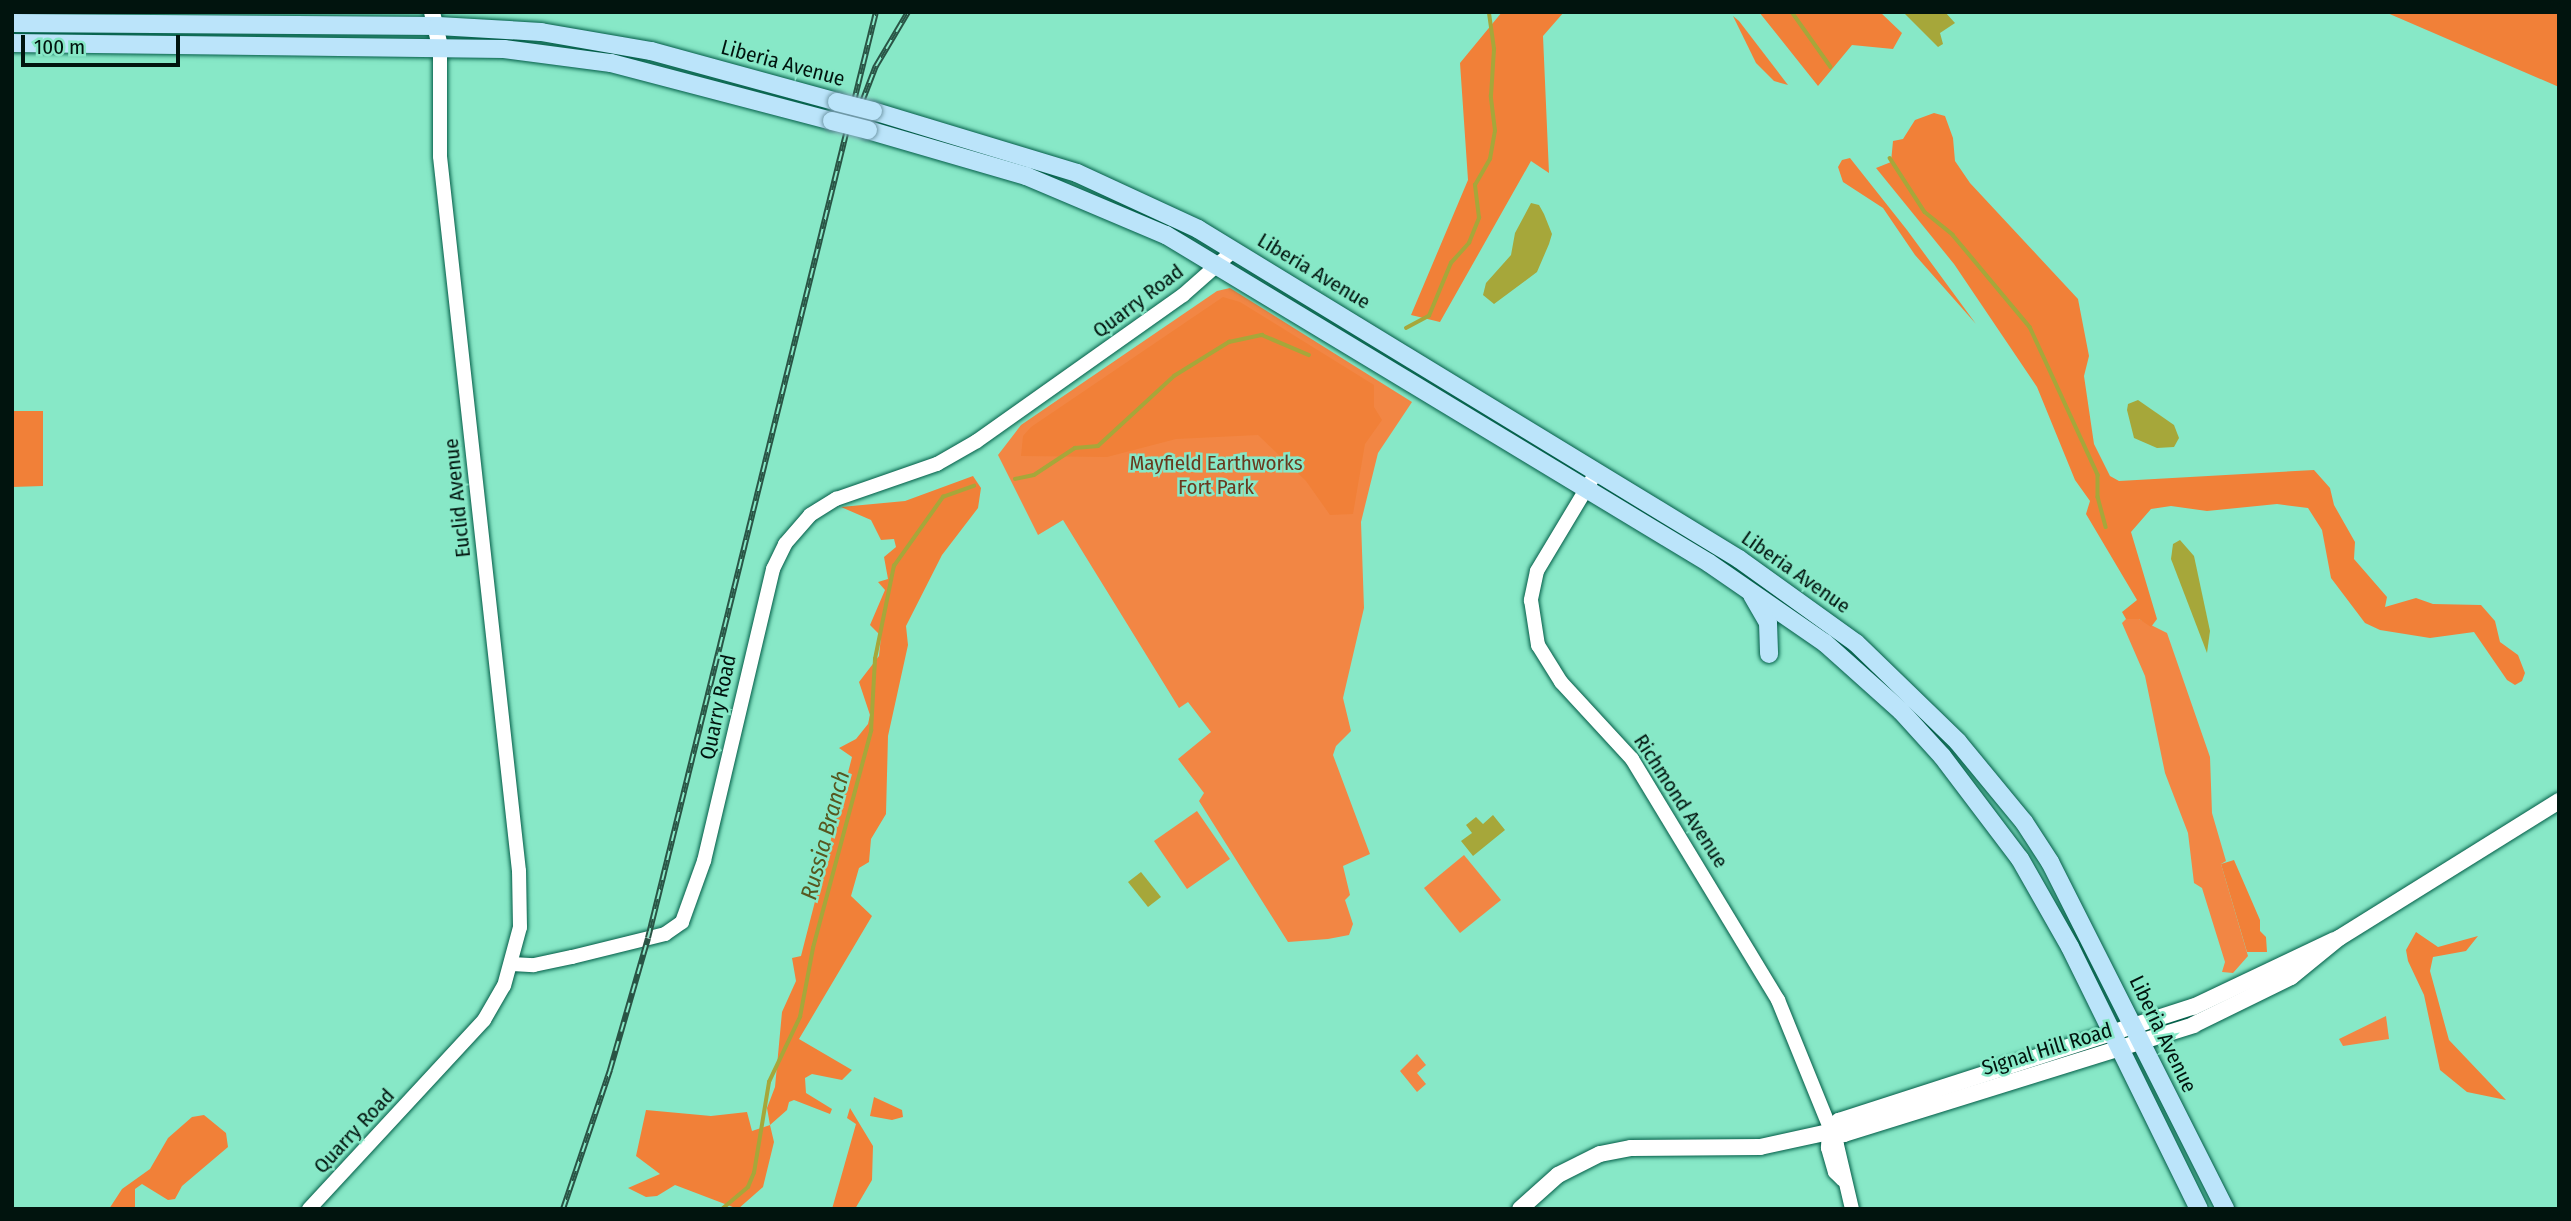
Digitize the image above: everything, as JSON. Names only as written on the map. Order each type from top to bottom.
[{"type":"highway","name":"Liberia Avenue","points":[[12,23],[438,17],[577,37],[651,51],[873,111],[1077,173],[1159,209],[1234,250],[1597,471],[1807,603],[1873,658],[1934,717],[2000,792],[2050,862],[2225,1209]]},
{"type":"highway","name":"Liberia Avenue","points":[[12,43],[440,46],[611,63],[867,130],[1074,194],[1219,264],[1743,585],[1856,669],[1942,756],[2034,883],[2199,1209]]},
{"type":"highway","points":[[1743,585],[1766,616],[1769,654]]},
{"type":"main road","name":"Euclid Avenue","points":[[438,17],[440,46]]},
{"type":"main road","name":"Signal Hill Road","points":[[1829,1132],[1839,1121],[1979,1075],[2138,1035],[2305,950],[2339,939],[2559,801]]},
{"type":"main road","name":"Signal Hill Road","points":[[1520,1209],[1558,1175],[1613,1150],[1760,1147],[1829,1132],[1844,1133],[1926,1108],[2116,1041]]},
{"type":"main road","points":[[1926,1108],[1951,1091],[1977,1082],[1979,1075]]},
{"type":"street","name":"Euclid Avenue","points":[[440,46],[440,156],[522,908],[512,964]]},
{"type":"street","name":"Quarry Road","points":[[309,1209],[484,1020],[512,964],[534,965],[572,957],[665,934],[682,922],[704,861],[769,581],[785,544],[804,522],[836,499],[937,464],[977,441],[1219,264],[1234,250]]},
{"type":"street","name":"Richmond Avenue","points":[[1597,471],[1551,542],[1534,581],[1531,610],[1538,645],[1561,682],[1633,759],[1745,941],[1795,1035],[1829,1132],[1828,1148],[1835,1172],[1843,1180],[1852,1209]]},
{"type":"green space","name":"Mayfield Earthworks Fort Park","points":[[1230,288],[1412,402],[1378,453],[1361,522],[1364,608],[1343,698],[1351,731],[1336,746],[1333,755],[1370,854],[1343,866],[1350,895],[1345,900],[1353,924],[1349,935],[1328,939],[1288,942],[1199,801],[1204,793],[1178,759],[1211,732],[1188,702],[1179,708],[1063,520],[1038,535],[998,455],[1021,425],[1217,291]]},
{"type":"green space","points":[[2126,619],[2139,619],[2167,633],[2210,757],[2212,813],[2226,861],[2221,864],[2248,956],[2233,973],[2222,972],[2225,962],[2202,888],[2194,883],[2188,833],[2165,773],[2145,676],[2122,623]]},
{"type":"green space","points":[[1197,811],[1230,859],[1187,889],[1154,841]]},
{"type":"green space","points":[[1464,855],[1501,900],[1460,933],[1424,888]]},
{"type":"green space","points":[[2386,1016],[2389,1039],[2343,1046],[2339,1039]]},
{"type":"green space","points":[[1417,1054],[1426,1065],[1417,1073],[1426,1084],[1417,1092],[1400,1071]]},
{"type":"shaded area","points":[[1502,12],[1564,12],[1543,36],[1549,173],[1531,161],[1440,322],[1411,315],[1468,180],[1460,63]]},
{"type":"shaded area","points":[[1759,12],[1880,12],[1902,33],[1893,49],[1852,45],[1818,86]]},
{"type":"shaded area","points":[[1903,12],[1945,12],[1955,23],[1940,33],[1943,44],[1938,47]]},
{"type":"shaded area","points":[[2385,12],[2559,12],[2559,87]]},
{"type":"shaded area","points":[[1733,16],[1788,85],[1774,81],[1756,63]]},
{"type":"shaded area","points":[[1934,113],[1945,116],[1953,138],[1955,161],[1970,183],[2078,299],[2089,356],[2084,376],[2094,444],[2110,476],[2119,481],[2314,470],[2330,488],[2334,505],[2355,542],[2354,559],[2387,597],[2385,607],[2416,598],[2433,604],[2481,605],[2495,621],[2500,642],[2518,655],[2525,673],[2522,681],[2515,685],[2507,680],[2474,632],[2430,638],[2380,630],[2365,623],[2331,578],[2322,530],[2308,508],[2277,504],[2207,511],[2171,506],[2151,509],[2131,532],[2157,619],[2151,627],[2139,619],[2126,619],[2122,612],[2137,600],[2086,514],[2090,501],[2075,480],[2037,387],[1954,264],[1876,168],[1891,162],[1893,141],[1903,139],[1915,120]]},
{"type":"shaded area","points":[[1850,158],[1976,324],[1915,255],[1883,208],[1843,182],[1838,167],[1842,160]]},
{"type":"shaded area","points":[[1531,203],[1539,205],[1544,214],[1552,234],[1549,244],[1537,272],[1494,304],[1483,295],[1486,283],[1511,255],[1515,233]]},
{"type":"shaded area","points":[[1223,297],[1240,302],[1374,385],[1374,407],[1382,420],[1365,444],[1353,514],[1330,515],[1306,481],[1258,435],[1176,439],[1107,457],[1021,456],[1023,436],[1031,427]]},
{"type":"shaded area","points":[[2138,400],[2174,425],[2179,438],[2174,447],[2157,448],[2134,438],[2127,410],[2128,404]]},
{"type":"shaded area","points":[[12,411],[43,411],[43,486],[12,487]]},
{"type":"shaded area","points":[[973,476],[981,488],[978,508],[942,555],[906,626],[908,645],[888,736],[886,814],[871,839],[869,862],[859,868],[851,896],[872,916],[799,1039],[852,1070],[842,1080],[812,1074],[805,1078],[806,1093],[832,1109],[830,1114],[794,1100],[789,1102],[787,1110],[770,1125],[767,1108],[775,1087],[782,1012],[796,981],[792,958],[801,956],[852,757],[839,748],[856,739],[868,724],[870,715],[859,682],[879,656],[881,636],[870,625],[885,590],[878,582],[888,579],[884,557],[896,547],[894,539],[881,540],[871,520],[841,507],[905,501]]},
{"type":"shaded area","points":[[2180,540],[2194,556],[2210,631],[2207,653],[2171,559],[2173,544]]},
{"type":"shaded area","points":[[1493,815],[1505,830],[1473,856],[1461,841],[1472,833],[1466,825],[1476,817],[1483,824]]},
{"type":"shaded area","points":[[2234,860],[2260,920],[2260,931],[2266,937],[2267,952],[2247,952],[2221,864]]},
{"type":"shaded area","points":[[1141,872],[1161,897],[1148,907],[1128,882]]},
{"type":"shaded area","points":[[2416,932],[2438,947],[2478,936],[2466,951],[2433,957],[2430,971],[2449,1040],[2506,1100],[2467,1092],[2440,1070],[2424,995],[2408,961],[2406,950]]},
{"type":"shaded area","points":[[874,1097],[902,1110],[903,1117],[892,1120],[870,1116]]},
{"type":"shaded area","points":[[850,1108],[873,1146],[872,1180],[855,1209],[832,1209],[856,1124],[847,1118]]},
{"type":"shaded area","points":[[646,1110],[711,1116],[747,1112],[752,1131],[770,1125],[774,1142],[763,1187],[738,1209],[675,1185],[657,1196],[646,1197],[628,1188],[660,1174],[636,1156]]},
{"type":"shaded area","points":[[204,1115],[226,1133],[228,1147],[182,1186],[175,1199],[168,1200],[142,1184],[135,1189],[135,1209],[109,1209],[122,1189],[150,1169],[168,1138],[192,1117]]},
{"type":"waterway","name":"Russia Branch","points":[[1406,328],[1429,316],[1451,263],[1469,243],[1479,218],[1475,185],[1490,159],[1495,131],[1491,96],[1494,49],[1489,12]]},
{"type":"waterway","points":[[1792,12],[1831,67]]},
{"type":"waterway","points":[[1890,158],[1925,212],[1953,235],[2030,327],[2098,475],[2098,497],[2106,527]]},
{"type":"waterway","name":"Russia Branch","points":[[1015,479],[1034,475],[1075,448],[1098,446],[1174,376],[1229,342],[1262,335],[1309,355]]},
{"type":"waterway","name":"Russia Branch","points":[[722,1209],[748,1187],[754,1173],[769,1082],[800,1017],[813,948],[871,731],[875,659],[894,566],[943,497],[974,486]]},
{"type":"railway","points":[[563,1209],[610,1070],[648,938],[876,12]]},
{"type":"railway","points":[[862,102],[876,66],[908,12]]}]
